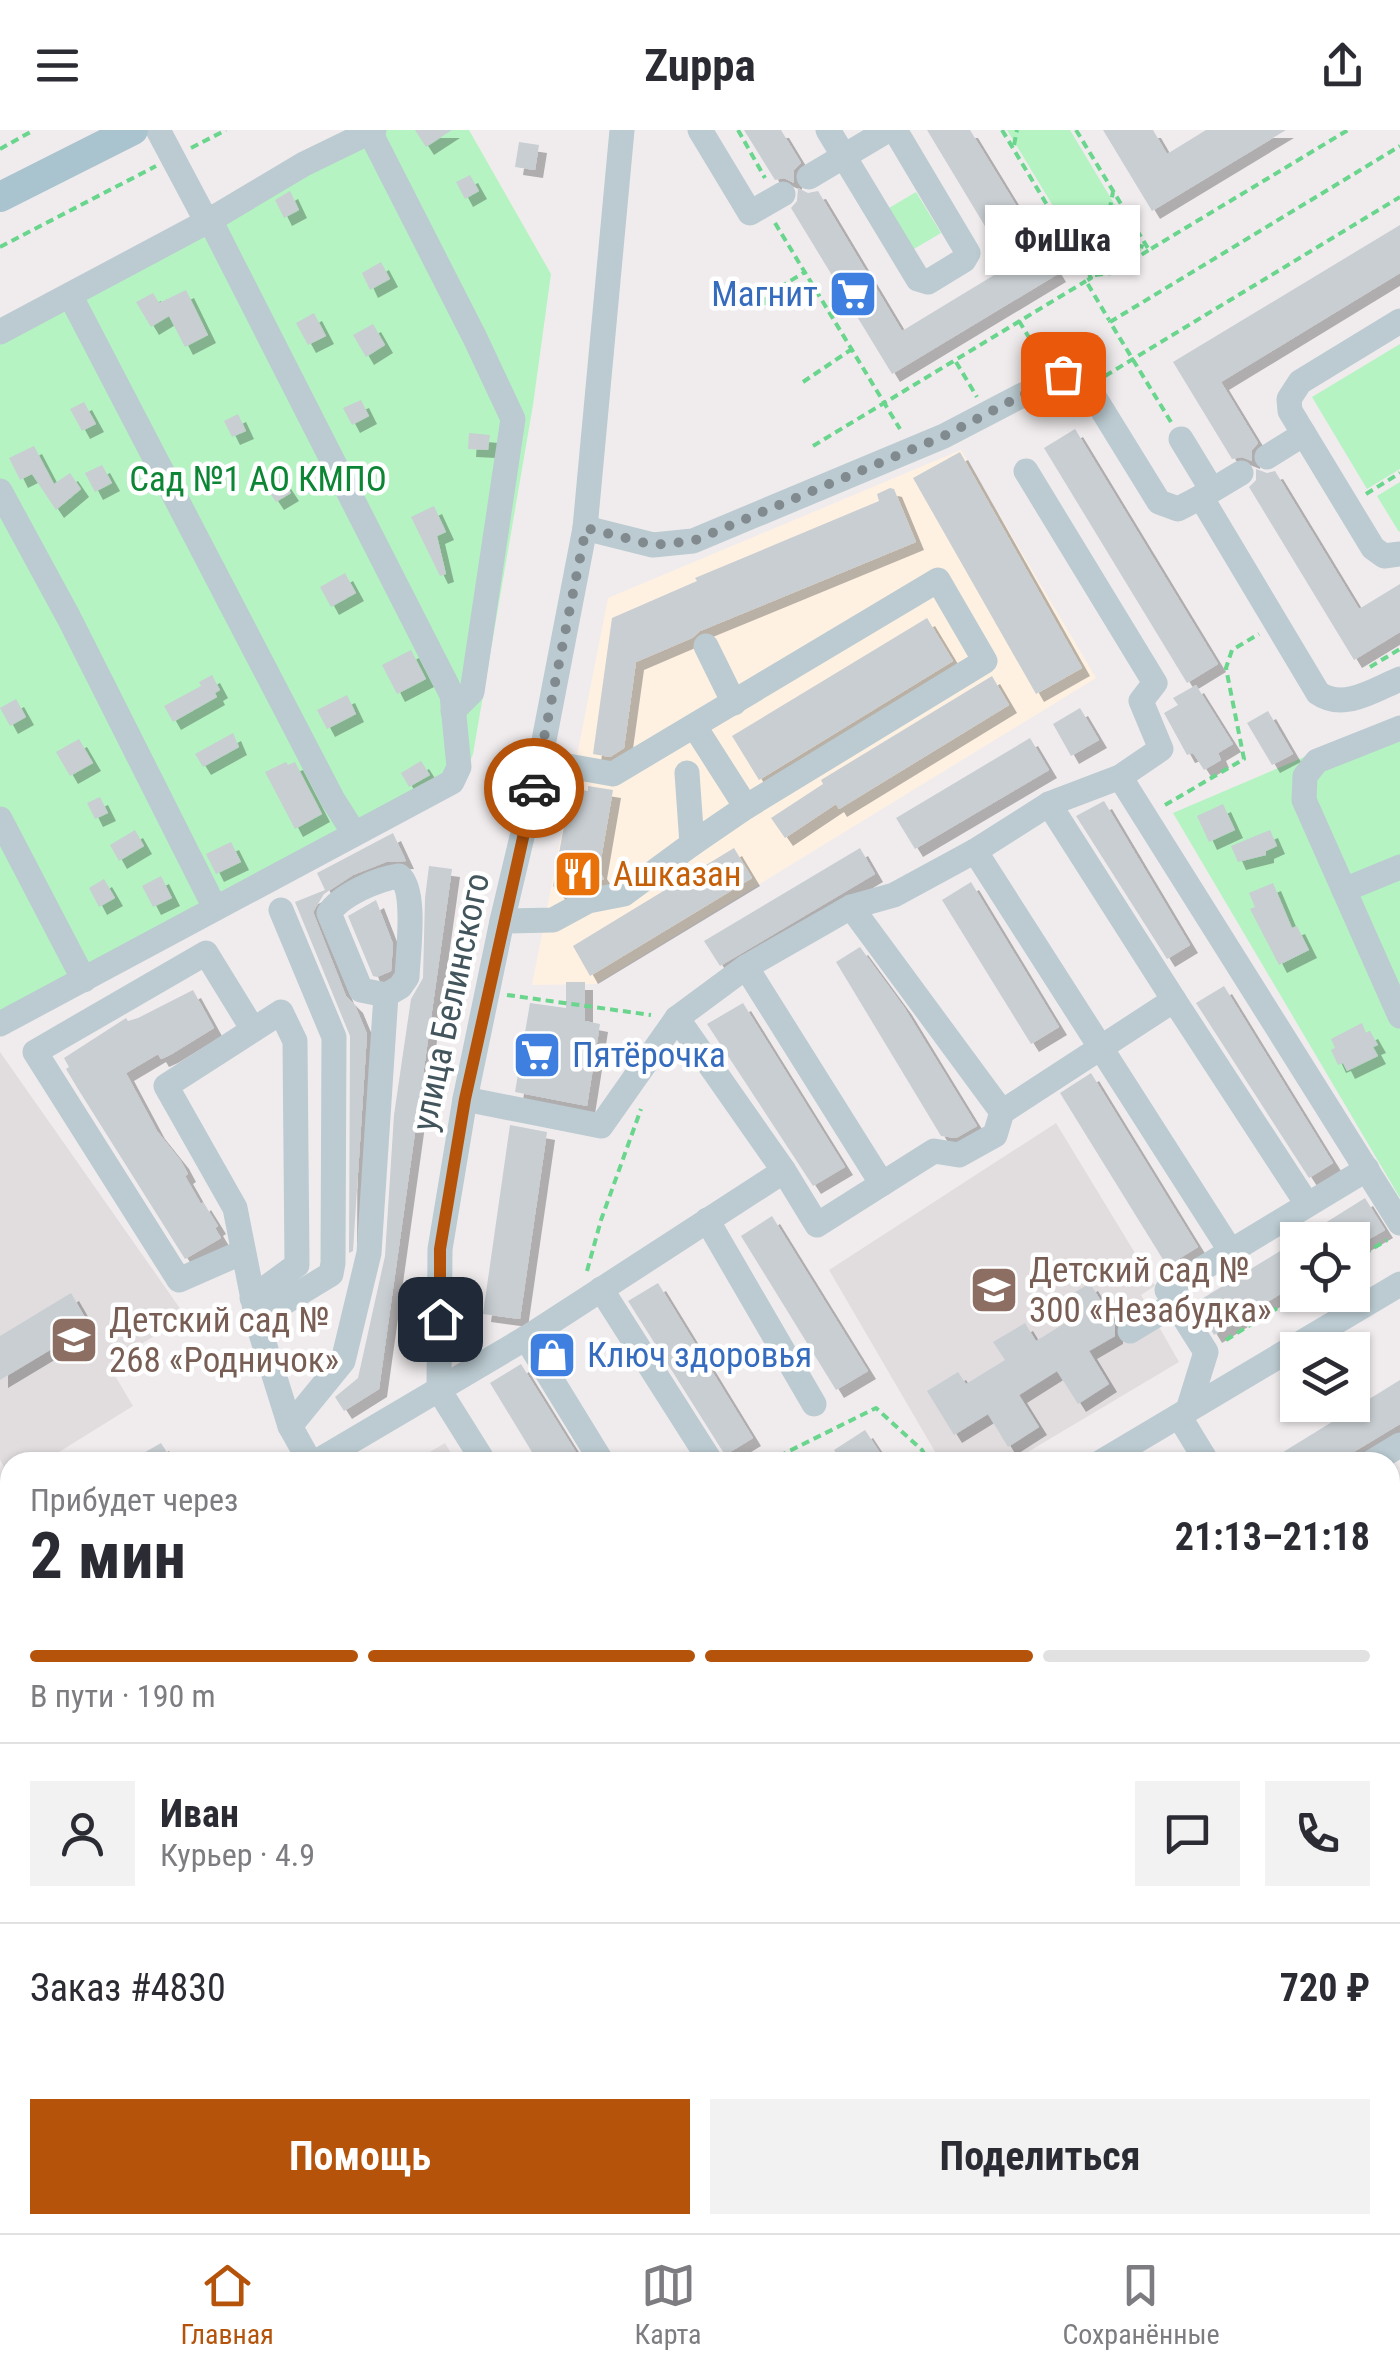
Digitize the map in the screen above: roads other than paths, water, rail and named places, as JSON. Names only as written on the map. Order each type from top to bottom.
[{"type":"main road","points":[[0,197],[132,130]]},
{"type":"street","points":[[0,1024],[452,782],[459,767],[452,695],[210,220],[158,130]]},
{"type":"street","name":"улица Белинского","points":[[439,1390],[440,1249],[465,1099],[540,761],[586,528],[622,130]]},
{"type":"street","points":[[700,130],[750,213],[774,199]]},
{"type":"street","points":[[810,177],[844,156],[891,130],[968,252],[964,260],[928,282],[918,279],[844,156],[828,130]]},
{"type":"street","points":[[0,332],[210,220],[304,164],[372,131],[513,419],[472,692],[453,711]]},
{"type":"street","points":[[70,294],[332,800],[354,832]]},
{"type":"street","points":[[1400,322],[1294,387],[1289,405],[1378,553],[1390,557],[1400,554]]},
{"type":"street","points":[[586,528],[653,545],[684,543],[912,449],[1054,379],[1074,374],[1088,386],[1158,502],[1178,509],[1240,473]]},
{"type":"street","points":[[1266,457],[1304,434]]},
{"type":"street","points":[[1181,438],[1276,624],[1313,687],[1327,699],[1347,701],[1400,679]]},
{"type":"street","points":[[465,1099],[602,1126],[677,1018],[746,967],[851,906],[894,895],[1049,804],[1120,777],[1161,749],[1141,701],[1155,683],[1026,470]]},
{"type":"street","points":[[0,491],[216,908]]},
{"type":"street","points":[[502,922],[553,920],[588,901],[624,894],[746,807],[985,661],[938,580],[614,774],[540,761]]},
{"type":"street","points":[[706,646],[734,704]]},
{"type":"street","points":[[695,728],[746,807]]},
{"type":"street","points":[[1397,1003],[1304,800],[1304,776],[1317,762],[1400,728]]},
{"type":"street","points":[[688,773],[692,844]]},
{"type":"street","points":[[1120,777],[1400,1223]]},
{"type":"street","points":[[1049,804],[1308,1204]]},
{"type":"street","points":[[0,818],[84,980]]},
{"type":"street","points":[[974,851],[1230,1250]]},
{"type":"street","points":[[1344,890],[1400,867]]},
{"type":"street","points":[[399,876],[407,883],[410,899],[407,977],[400,987],[386,995],[362,990],[329,913],[346,898],[399,876]]},
{"type":"street","points":[[851,906],[1002,1112]]},
{"type":"street","points":[[255,1308],[316,1285],[331,1274],[332,1268],[334,1037],[280,910]]},
{"type":"street","points":[[244,1252],[179,1280],[34,1052],[206,953],[252,1028]]},
{"type":"street","points":[[746,967],[882,1184]]},
{"type":"street","points":[[290,1426],[343,1361],[369,1253],[386,995]]},
{"type":"street","points":[[677,1018],[817,1224],[934,1151],[959,1155],[994,1135],[1002,1112],[1174,1000]]},
{"type":"street","points":[[255,1308],[297,1265],[294,1040],[281,1012],[166,1086],[235,1208],[255,1308],[290,1426],[307,1452]]},
{"type":"street","points":[[1203,1452],[1183,1413],[1206,1352],[1167,1290],[1368,1169]]},
{"type":"street","points":[[330,1452],[526,1338],[784,1171]]},
{"type":"street","points":[[707,1220],[814,1404]]},
{"type":"street","points":[[1118,1452],[1400,1284]]},
{"type":"street","points":[[602,1289],[705,1452]]},
{"type":"street","points":[[1130,1331],[1176,1304]]},
{"type":"street","points":[[526,1338],[596,1452]]},
{"type":"street","points":[[439,1390],[478,1452]]},
{"type":"place","name":"Магнит","points":[[853,294]]},
{"type":"place","name":"ФиШка","points":[[1063,374]]},
{"type":"place","name":"Ашказан","points":[[578,874]]},
{"type":"place","name":"Пятёрочка","points":[[537,1055]]},
{"type":"place","name":"Детский сад № 300 «Незабудка»","points":[[994,1290]]},
{"type":"place","name":"Детский сад № 268 «Родничок»","points":[[74,1340]]},
{"type":"place","name":"Ключ здоровья","points":[[552,1355]]},
{"type":"park label","name":"Сад №1 АО КМПО","points":[[258,479]]}]
